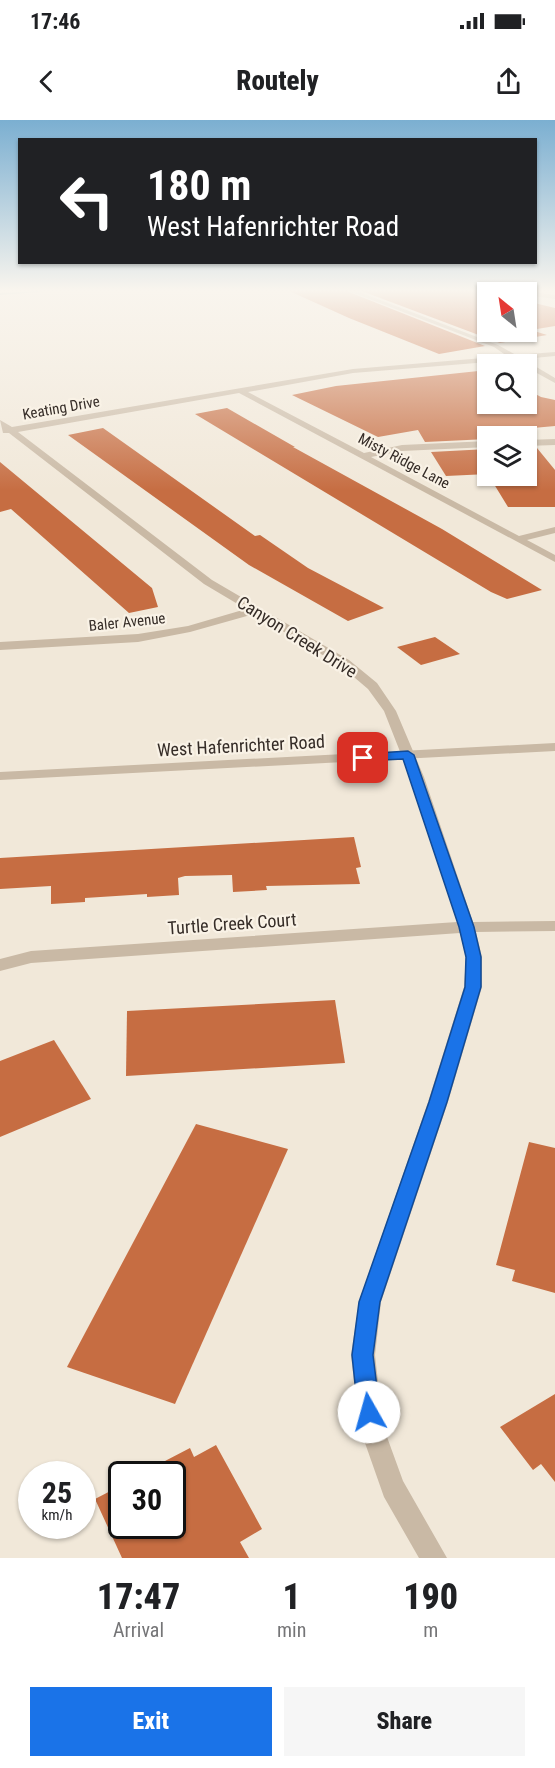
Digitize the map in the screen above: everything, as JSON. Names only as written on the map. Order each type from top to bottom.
[{"type":"street","name":"Keating Drive","points":[[5,431],[360,370],[477,360]]},
{"type":"street","points":[[537,370],[555,381]]},
{"type":"street","name":"Misty Ridge Lane","points":[[239,390],[555,559]]},
{"type":"street","name":"Canyon Creek Drive","points":[[0,422],[5,431],[208,582],[345,663],[373,686],[390,711],[408,755],[467,927],[474,957],[473,987],[438,1102],[370,1302],[363,1355],[371,1426],[393,1488],[434,1558]]},
{"type":"street","points":[[537,443],[555,442]]},
{"type":"street","points":[[363,456],[412,447],[477,444]]},
{"type":"street","points":[[518,539],[555,530]]},
{"type":"street","name":"Baler Avenue","points":[[0,646],[138,638],[190,629],[254,610]]},
{"type":"street","name":"West Hafenrichter Road","points":[[0,776],[555,747]]},
{"type":"street","name":"Turtle Creek Court","points":[[0,965],[31,957],[467,927],[555,926]]},
{"type":"building","points":[[477,371],[477,414],[537,414],[537,395],[555,400],[555,426],[477,426],[477,440],[425,442],[418,430],[378,437],[292,395],[336,386]]},
{"type":"building","points":[[227,408],[442,529],[542,590],[507,599],[491,592],[195,414]]},
{"type":"building","points":[[103,428],[255,536],[260,535],[308,568],[384,608],[348,621],[249,565],[68,435]]},
{"type":"building","points":[[537,448],[555,470],[555,507],[508,507],[495,486],[537,486]]},
{"type":"building","points":[[477,450],[477,475],[446,476],[431,452]]},
{"type":"building","points":[[0,462],[152,588],[158,607],[129,613],[11,509],[0,512]]},
{"type":"building","points":[[435,637],[460,654],[421,665],[397,647]]},
{"type":"building","points":[[354,837],[361,867],[356,868],[360,884],[266,886],[267,890],[233,892],[232,875],[185,876],[178,878],[179,895],[147,897],[147,894],[85,898],[85,902],[51,904],[51,886],[0,889],[0,858]]},
{"type":"building","points":[[335,1000],[345,1063],[126,1076],[127,1011]]},
{"type":"building","points":[[54,1040],[91,1099],[0,1137],[0,1061]]},
{"type":"building","points":[[196,1124],[288,1149],[175,1404],[67,1367]]},
{"type":"building","points":[[529,1142],[555,1148],[555,1293],[512,1281],[515,1270],[496,1265]]},
{"type":"building","points":[[555,1394],[555,1482],[541,1464],[533,1470],[500,1427]]},
{"type":"building","points":[[216,1445],[262,1529],[240,1542],[249,1558],[122,1558],[113,1539],[186,1539],[186,1461],[165,1461],[190,1448],[194,1457]]},
{"type":"building","points":[[108,1492],[108,1527],[96,1501],[96,1498]]},
{"type":"route","points":[[363,758],[408,755],[467,927],[474,957],[473,987],[438,1102],[370,1302],[363,1355],[369,1412]]}]
